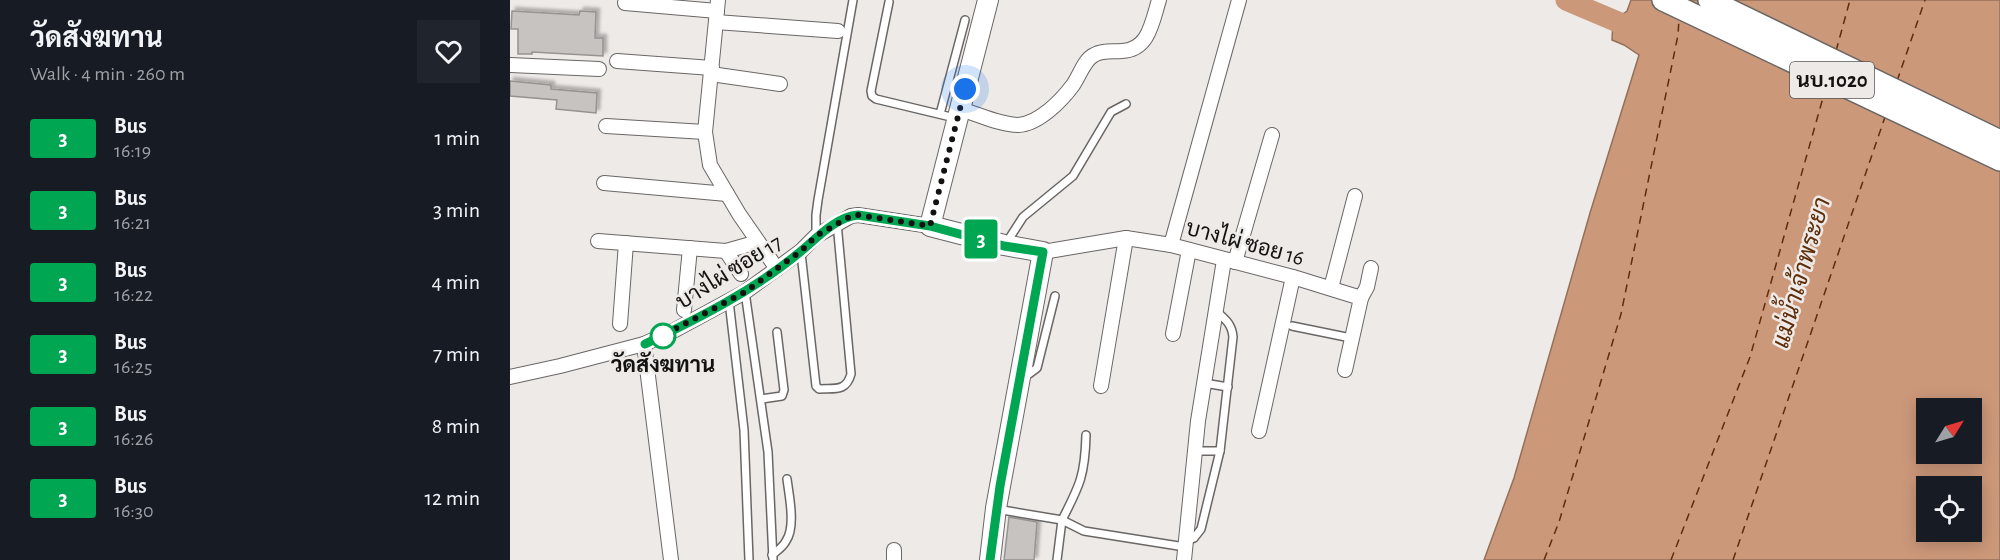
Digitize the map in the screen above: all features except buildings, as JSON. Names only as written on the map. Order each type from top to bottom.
[{"type":"main road","name":"นบ.1020","points":[[1663,0],[2000,160]]},
{"type":"main road","name":"นบ.1020","points":[[1708,0],[2000,141]]},
{"type":"street","points":[[988,0],[953,114],[930,226],[1004,246],[1043,252],[996,508],[990,560]]},
{"type":"street","points":[[953,114],[1019,125],[1032,121],[1057,105],[1087,61],[1094,55],[1103,52],[1128,51],[1139,47],[1146,38],[1159,0]]},
{"type":"street","points":[[1171,245],[1239,0]]},
{"type":"street","points":[[625,3],[717,11],[838,31]]},
{"type":"street","points":[[717,11],[705,132],[710,165],[777,269]]},
{"type":"street","points":[[617,62],[712,71],[780,84]]},
{"type":"street","points":[[510,65],[599,69]]},
{"type":"street","points":[[606,126],[705,132]]},
{"type":"street","points":[[1185,549],[1195,451],[1216,311],[1229,261],[1272,135]]},
{"type":"street","points":[[604,183],[727,194]]},
{"type":"street","points":[[1331,288],[1355,196]]},
{"type":"street","name":"บางไผ่ ซอย 17","points":[[510,377],[645,344],[745,292],[801,251],[816,236],[851,216],[858,215],[930,226]]},
{"type":"street","points":[[1101,386],[1126,238]]},
{"type":"street","name":"บางไผ่ ซอย 16","points":[[1043,252],[1126,238],[1171,245],[1293,277],[1361,298]]},
{"type":"street","points":[[598,241],[726,251],[759,242]]},
{"type":"street","points":[[620,324],[626,243]]},
{"type":"street","points":[[684,310],[690,248]]},
{"type":"street","points":[[1173,334],[1189,250]]},
{"type":"street","points":[[726,251],[741,274]]},
{"type":"street","points":[[1345,370],[1361,298],[1367,286],[1371,268]]},
{"type":"street","points":[[1259,431],[1293,277]]},
{"type":"street","points":[[645,344],[671,560]]},
{"type":"lane","points":[[816,236],[817,207],[853,0]]},
{"type":"lane","points":[[890,2],[871,91],[872,96],[876,99],[953,114],[965,20]]},
{"type":"lane","points":[[1004,246],[1023,217],[1073,176],[1111,112],[1126,105]]},
{"type":"lane","points":[[801,251],[816,386],[819,389],[843,388],[848,383],[851,374],[837,223]]},
{"type":"lane","points":[[745,292],[768,452],[772,558]]},
{"type":"lane","points":[[1020,373],[1029,374],[1037,368],[1055,296]]},
{"type":"lane","points":[[729,301],[744,430],[749,560]]},
{"type":"lane","points":[[996,508],[1062,520],[1084,531],[1185,549],[1199,534],[1220,451],[1233,337],[1232,328],[1227,320],[1216,311]]},
{"type":"lane","points":[[1292,326],[1351,338]]},
{"type":"lane","points":[[761,399],[782,396],[784,390],[777,332]]},
{"type":"lane","points":[[1204,383],[1228,387]]},
{"type":"lane","points":[[1057,560],[1062,520],[1079,487],[1083,472],[1086,435]]},
{"type":"lane","points":[[1195,451],[1220,451]]},
{"type":"lane","points":[[772,558],[787,541],[790,527],[791,507],[787,479]]},
{"type":"lane","points":[[1190,513],[1205,512]]},
{"type":"water","name":"แม่น้ำเจ้าพระยา","points":[[1631,0],[2000,0],[2000,560],[1484,560],[1514,478],[1590,213],[1639,55],[1612,40],[1613,21],[1627,11]]},
{"type":"waterway","points":[[1566,0],[1639,31]]},
{"type":"ferry route","points":[[1836,51],[1850,0]]},
{"type":"ferry route","points":[[1897,81],[1925,0]]},
{"type":"ferry route","points":[[1544,560],[1559,522],[1621,314],[1678,35],[1679,19]]},
{"type":"ferry route","points":[[1671,560],[1750,357],[1826,87]]},
{"type":"ferry route","points":[[1733,560],[1885,117]]},
{"type":"bus line","name":"3","points":[[645,344],[745,292],[801,251],[816,236],[851,216],[858,215],[930,226],[1004,246],[1043,252],[996,508],[990,560]]},
{"type":"place","name":"วัดสังฆทาน","points":[[663,336]]},
{"type":"route","points":[[663,336],[660,337],[745,292],[801,251],[816,236],[851,216],[858,215],[930,226],[965,89]]}]
